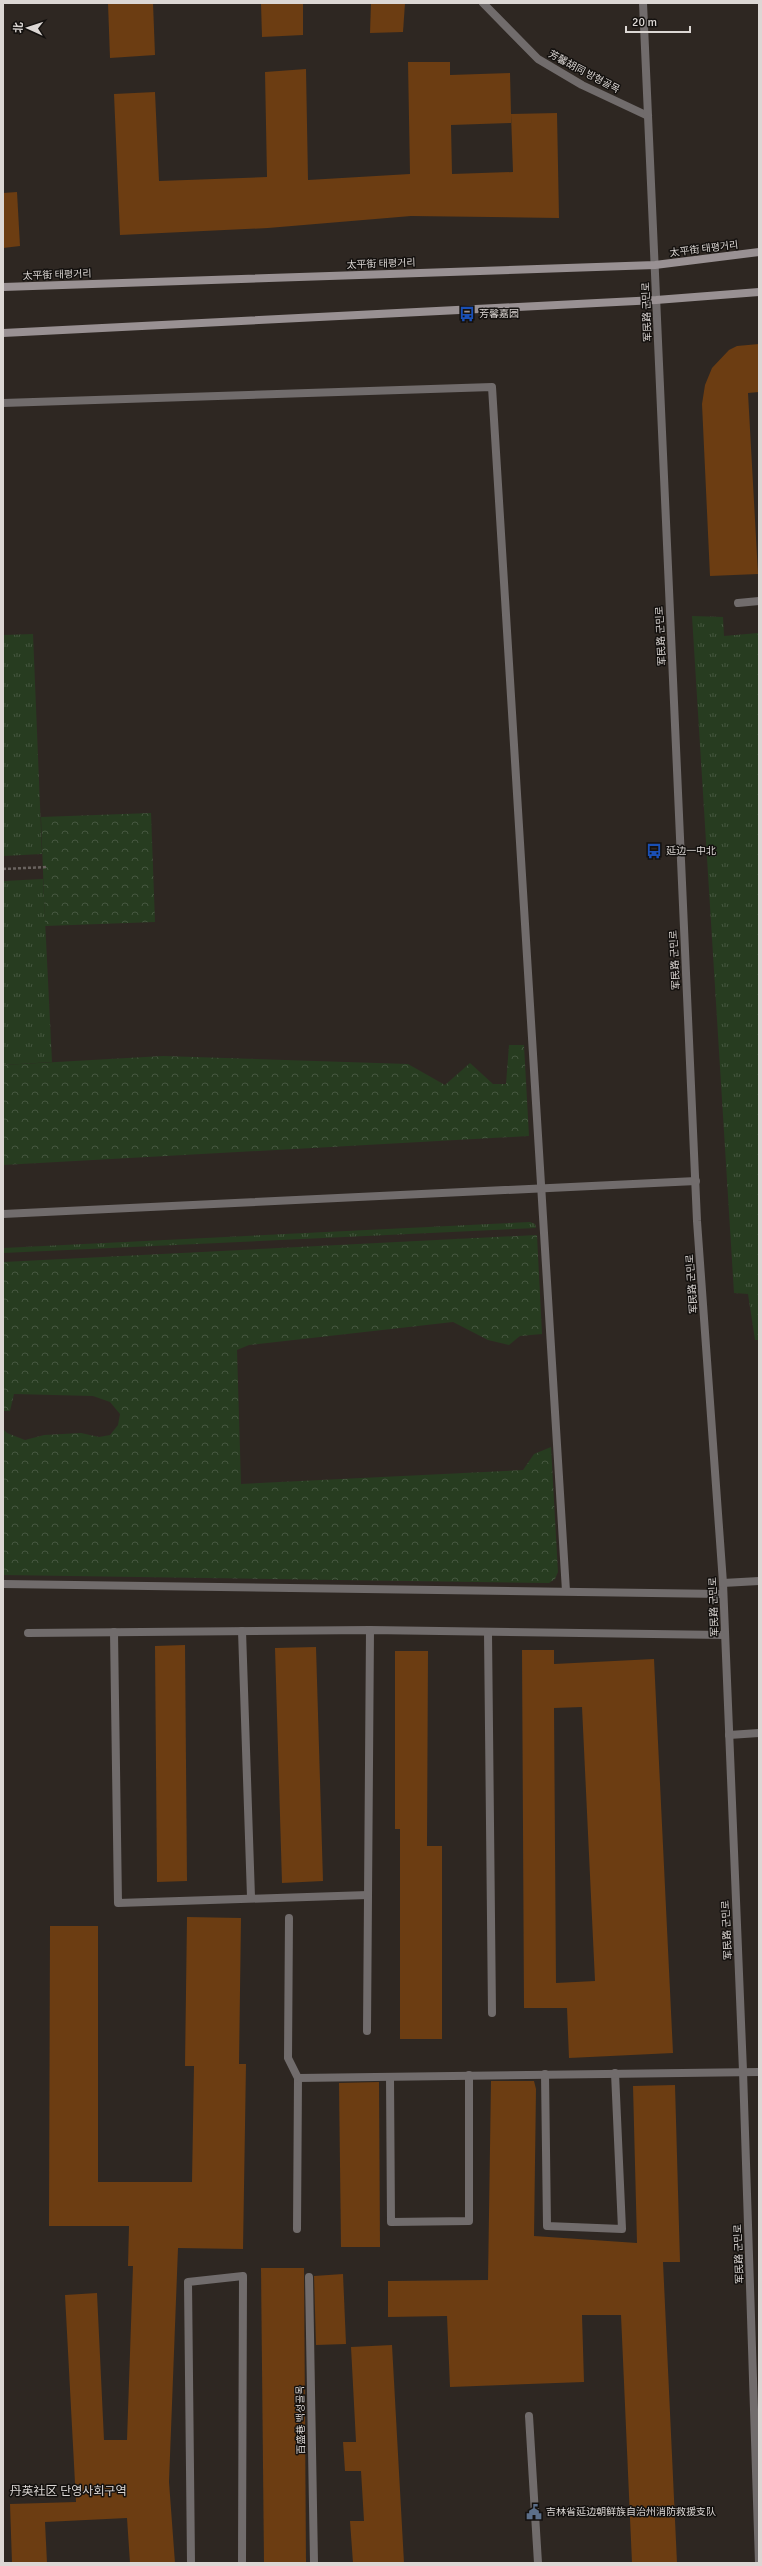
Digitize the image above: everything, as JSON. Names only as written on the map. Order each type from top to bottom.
[{"type":"main road","name":"太平街 태평거리","points":[[3,287],[655,265],[759,252]]},
{"type":"main road","points":[[3,333],[656,300],[759,292]]},
{"type":"street","name":"芳馨胡同 방형골목","points":[[483,3],[538,59],[582,85],[648,116]]},
{"type":"street","name":"军民路 군민로","points":[[643,3],[696,1181],[724,1594],[728,1735],[744,2071],[759,2563]]},
{"type":"street","points":[[3,402],[492,387],[566,1591]]},
{"type":"street","points":[[738,603],[759,601]]},
{"type":"street","points":[[3,1214],[696,1181]]},
{"type":"street","points":[[723,1583],[759,1581]]},
{"type":"street","points":[[3,1584],[724,1594]]},
{"type":"street","points":[[28,1633],[370,1630],[488,1633],[725,1635]]},
{"type":"street","points":[[367,2030],[370,1630]]},
{"type":"street","points":[[242,1631],[251,1897]]},
{"type":"street","points":[[114,1632],[118,1903],[251,1897],[368,1895]]},
{"type":"street","points":[[488,1633],[492,2013]]},
{"type":"street","points":[[728,1735],[759,1733]]},
{"type":"street","points":[[289,1918],[288,2058],[298,2078],[297,2229]]},
{"type":"street","points":[[298,2078],[759,2072]]},
{"type":"street","points":[[545,2074],[547,2226],[622,2229],[615,2073]]},
{"type":"street","points":[[390,2076],[391,2222],[469,2221],[469,2075]]},
{"type":"street","points":[[191,2563],[188,2282],[243,2276],[242,2563]]},
{"type":"street","name":"百盛巷 백성골목","points":[[309,2277],[314,2563]]},
{"type":"street","points":[[529,2416],[538,2563]]},
{"type":"path","points":[[3,868],[47,867]]},
{"type":"green space","points":[[692,616],[723,617],[724,636],[758,633],[759,1340],[755,1340],[748,1294],[734,1293]]},
{"type":"green space","points":[[33,634],[42,854],[3,856],[3,635]]},
{"type":"green space","points":[[151,813],[155,922],[45,926],[41,817]]},
{"type":"green space","points":[[43,879],[52,1062],[3,1065],[3,881]]},
{"type":"green space","points":[[509,1045],[524,1045],[529,1136],[3,1165],[3,1065],[163,1056],[408,1064],[445,1085],[470,1063],[493,1084],[506,1084]]},
{"type":"green space","points":[[530,1222],[535,1224],[536,1228],[3,1253],[3,1248]]},
{"type":"green space","points":[[537,1235],[542,1334],[520,1336],[509,1345],[488,1340],[453,1322],[249,1345],[237,1350],[241,1484],[523,1470],[534,1454],[551,1447],[558,1572],[555,1579],[549,1583],[3,1575],[3,1429],[7,1433],[25,1440],[44,1435],[81,1433],[99,1437],[110,1435],[118,1425],[120,1414],[110,1402],[93,1396],[14,1394],[10,1411],[3,1411],[3,1262]]},
{"type":"building","points":[[108,3],[153,3],[155,55],[110,58]]},
{"type":"building","points":[[261,3],[303,3],[303,35],[262,37]]},
{"type":"building","points":[[371,3],[405,3],[403,32],[370,33]]},
{"type":"building","points":[[408,62],[450,62],[450,75],[510,73],[511,114],[557,113],[559,218],[411,216],[268,228],[120,235],[114,94],[155,92],[159,181],[267,177],[265,72],[306,69],[308,180],[410,174]],"holes":[[[511,114],[513,172],[452,174],[451,125],[511,123]]]},
{"type":"building","points":[[17,192],[20,246],[3,248],[3,193]]},
{"type":"building","points":[[759,344],[759,392],[748,393],[758,574],[710,576],[702,404],[705,385],[712,368],[729,350],[737,346]]},
{"type":"building","points":[[185,1645],[187,1881],[157,1882],[155,1646]]},
{"type":"building","points":[[316,1647],[323,1881],[282,1883],[275,1648]]},
{"type":"building","points":[[522,1650],[554,1650],[554,1664],[654,1659],[673,2053],[569,2058],[567,2008],[524,2008]],"holes":[[[582,1707],[595,1981],[556,1983],[554,1708]]]},
{"type":"building","points":[[395,1651],[428,1651],[427,1846],[442,1846],[442,2039],[400,2039],[400,1829],[395,1829]]},
{"type":"building","points":[[187,1917],[241,1918],[239,2064],[246,2064],[243,2249],[178,2248],[169,2482],[175,2563],[130,2563],[127,2518],[45,2522],[47,2563],[12,2563],[10,2504],[76,2502],[65,2295],[97,2293],[104,2440],[127,2440],[133,2266],[128,2266],[129,2226],[49,2226],[50,1926],[98,1926],[98,2182],[192,2182],[194,2066],[185,2066]]},
{"type":"building","points":[[491,2081],[534,2081],[536,2089],[534,2236],[637,2243],[633,2086],[675,2085],[680,2262],[663,2262],[677,2563],[632,2563],[621,2315],[582,2315],[584,2382],[450,2387],[447,2316],[388,2317],[388,2281],[488,2280]]},
{"type":"building","points":[[379,2082],[380,2247],[341,2247],[339,2083]]},
{"type":"building","points":[[261,2268],[304,2268],[306,2563],[264,2563]]},
{"type":"building","points":[[343,2274],[346,2344],[316,2345],[314,2276]]},
{"type":"building","points":[[392,2345],[404,2563],[353,2563],[350,2521],[364,2521],[361,2471],[345,2471],[343,2442],[356,2442],[351,2347]]},
{"type":"place","name":"芳馨嘉园","points":[[467,314]]},
{"type":"place","name":"延边一中北","points":[[654,851]]},
{"type":"place","name":"吉林省延边朝鲜族自治州消防救援支队","points":[[534,2512]]},
{"type":"district","name":"丹英社区 단영사회구역","points":[[68,2491]]}]
